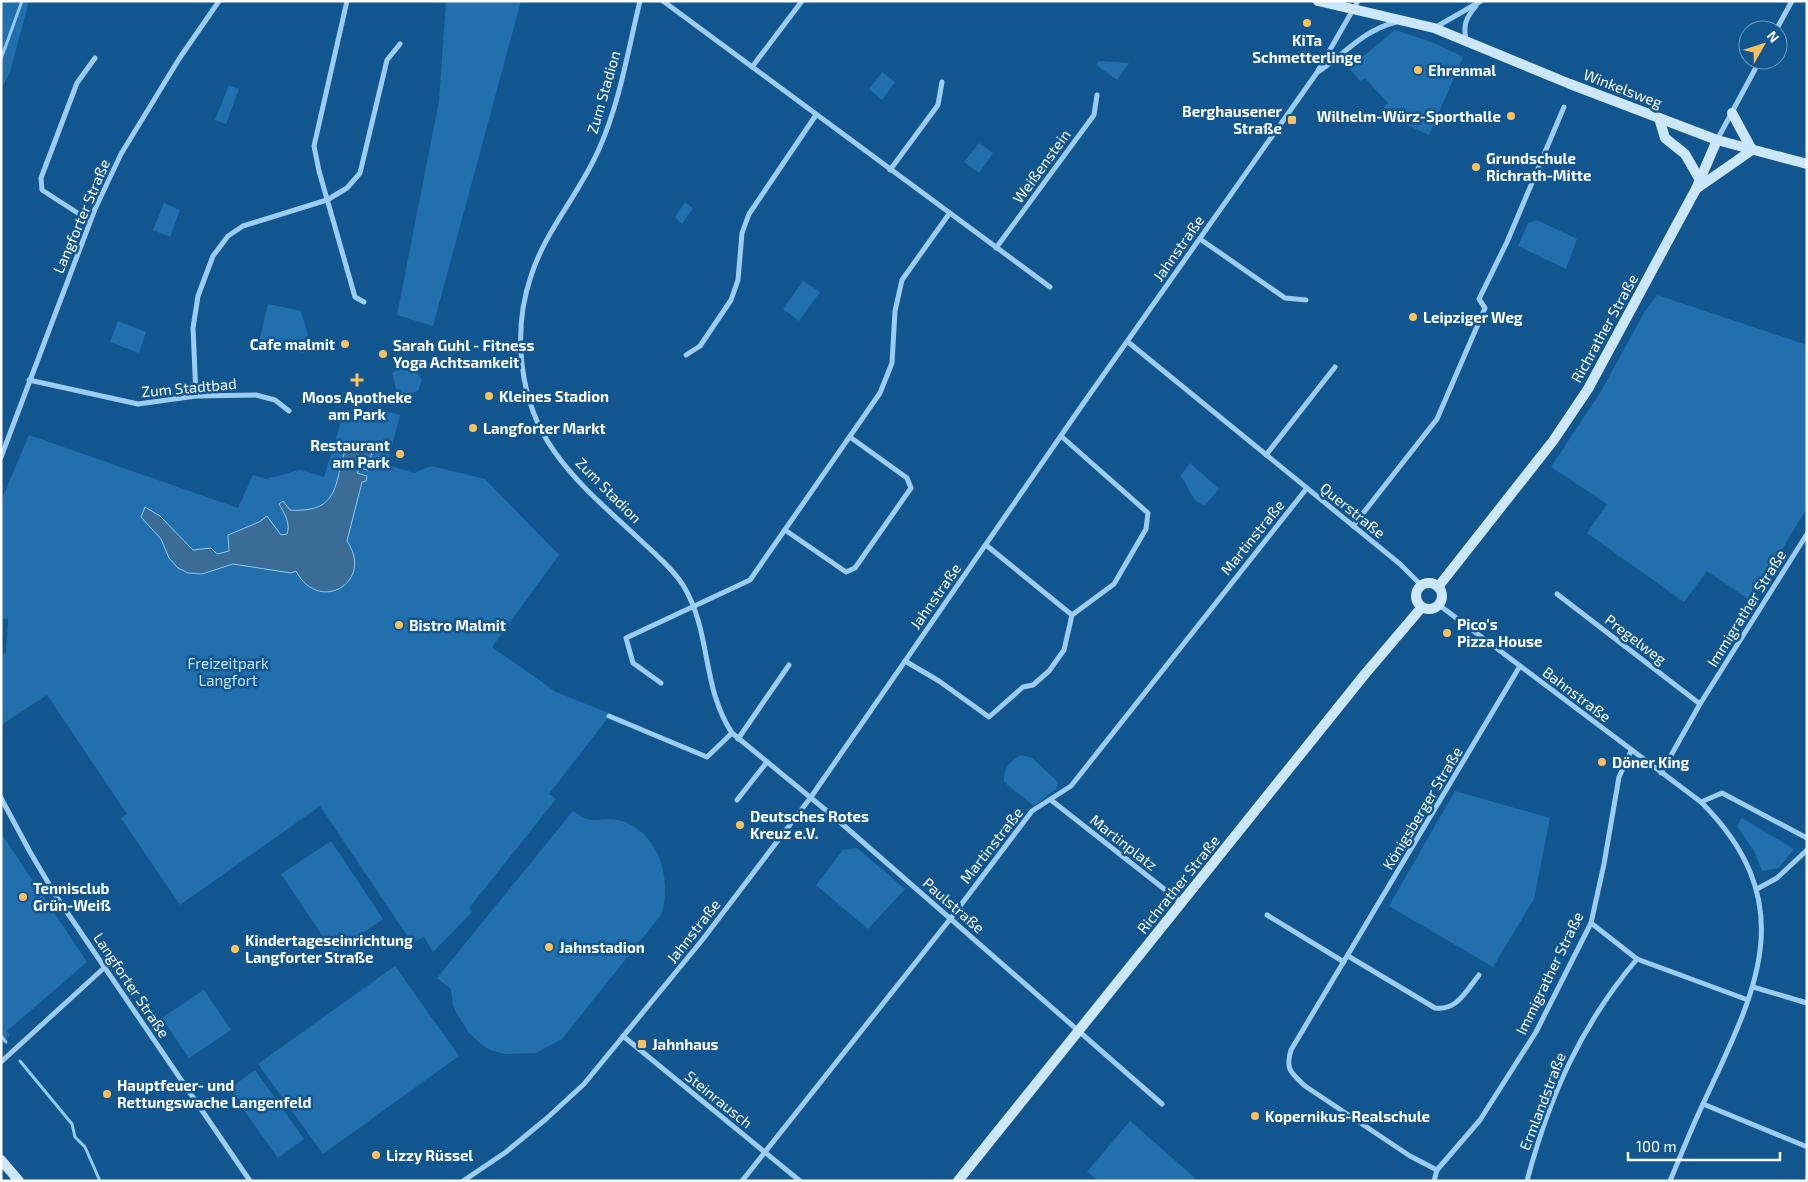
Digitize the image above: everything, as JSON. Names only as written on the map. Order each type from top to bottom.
[{"type":"street","name":"Langforter Straße","points":[[1,457],[90,221],[121,154],[219,1]]},
{"type":"street","points":[[347,1],[314,146],[355,296],[364,302]]},
{"type":"street","name":"Zum Stadion","points":[[640,1],[612,116],[599,149],[530,276],[521,328],[522,367],[532,408],[554,450],[585,489],[669,567],[682,584],[701,624],[712,690],[721,717],[738,739],[811,797]]},
{"type":"street","points":[[663,1],[816,116],[1050,287]]},
{"type":"street","points":[[752,67],[802,1]]},
{"type":"street","points":[[1318,1],[1356,5],[1400,21],[1434,28],[1479,2]]},
{"type":"street","points":[[1782,20],[1792,1]]},
{"type":"street","points":[[1466,42],[1464,26],[1466,19],[1479,2]]},
{"type":"street","name":"Jahnstraße","points":[[463,1181],[506,1152],[546,1120],[584,1084],[703,939],[811,797],[1061,436],[1316,74],[1356,5]]},
{"type":"street","name":"Jahnstraße","points":[[1316,74],[1364,35],[1381,26],[1400,21]]},
{"type":"street","name":"Winkelsweg","points":[[1434,28],[1718,140],[1807,164]]},
{"type":"street","points":[[196,396],[193,328],[198,296],[213,256],[228,236],[243,226],[328,200],[347,188],[360,172],[387,60],[400,44]]},
{"type":"street","points":[[90,221],[42,190],[40,178],[77,83],[95,58]]},
{"type":"street","name":"Richrather Straße","points":[[1438,587],[1553,440],[1588,389],[1698,185],[1718,140],[1755,70]]},
{"type":"street","points":[[890,170],[938,105],[942,82]]},
{"type":"street","name":"Weißenstein","points":[[996,248],[1094,115],[1097,95]]},
{"type":"street","points":[[1353,526],[1438,419],[1485,308],[1479,298],[1507,242],[1564,107]]},
{"type":"street","points":[[1659,118],[1665,138],[1685,154],[1698,185],[1752,150],[1732,113]]},
{"type":"street","points":[[686,355],[700,346],[731,300],[738,280],[742,234],[749,214],[816,116]]},
{"type":"street","points":[[662,683],[633,663],[626,638],[694,608],[750,580],[880,393],[892,363],[895,311],[902,280],[949,214]]},
{"type":"street","points":[[1200,239],[1285,298],[1306,300]]},
{"type":"street","name":"Querstraße","points":[[1128,342],[1413,575],[1422,586]]},
{"type":"street","points":[[1266,455],[1335,366]]},
{"type":"street","name":"Zum Stadtbad","points":[[29,380],[138,404],[196,396],[256,395],[275,400],[289,411]]},
{"type":"street","points":[[905,661],[940,681],[988,717],[1023,687],[1033,684],[1049,671],[1064,650],[1072,615],[1114,584],[1146,529],[1148,514],[1061,436]]},
{"type":"street","points":[[785,530],[846,572],[855,568],[910,488],[907,478],[850,437]]},
{"type":"street","name":"Martinstraße","points":[[742,1181],[951,918],[1032,811],[1051,800],[1076,780],[1307,488]]},
{"type":"street","name":"Immigrather Straße","points":[[1662,773],[1700,704],[1807,534]]},
{"type":"street","points":[[986,546],[1072,615]]},
{"type":"street","points":[[1430,584],[1438,587],[1442,595],[1439,605],[1430,609],[1422,607],[1417,599],[1417,594],[1422,586],[1430,584]]},
{"type":"street","name":"Pregelweg","points":[[1557,594],[1700,704]]},
{"type":"street","name":"Bahnstraße","points":[[1439,605],[1701,802],[1716,817],[1742,853],[1757,889],[1762,937],[1753,987],[1722,1064],[1702,1104],[1670,1181]]},
{"type":"street","name":"Richrather Straße","points":[[958,1181],[1422,607]]},
{"type":"street","points":[[738,739],[790,665]]},
{"type":"street","name":"Königsberger Straße","points":[[1437,1170],[1410,1156],[1305,1086],[1293,1075],[1287,1062],[1291,1050],[1520,666]]},
{"type":"street","points":[[609,716],[707,757],[732,733]]},
{"type":"street","name":"Immigrather Straße","points":[[1434,1181],[1437,1170],[1480,1120],[1536,1032],[1591,923],[1620,778],[1631,751]]},
{"type":"street","points":[[737,800],[767,762]]},
{"type":"street","points":[[1701,802],[1722,793],[1807,838]]},
{"type":"street","name":"Paulstraße","points":[[811,797],[1162,1104]]},
{"type":"street","name":"Langforter Straße","points":[[1,798],[47,881],[250,1181]]},
{"type":"street","name":"Martinplatz","points":[[1051,800],[1182,903]]},
{"type":"street","points":[[1757,889],[1777,878],[1807,850]]},
{"type":"street","points":[[1267,915],[1344,962]]},
{"type":"street","points":[[1591,923],[1637,959],[1748,1000]]},
{"type":"street","points":[[1348,956],[1435,1008],[1444,1010],[1452,1007],[1479,975]]},
{"type":"street","name":"Ermlandstraße","points":[[1527,1181],[1535,1150],[1562,1076],[1589,1023],[1637,959]]},
{"type":"street","points":[[1,1062],[105,967]]},
{"type":"street","points":[[1753,987],[1807,1003]]},
{"type":"street","name":"Steinrausch","points":[[623,1036],[800,1181]]},
{"type":"street","points":[[1702,1104],[1805,1146]]},
{"type":"street","points":[[1,1160],[19,1181]]},
{"type":"green space","points":[[1,1],[29,1],[10,72],[1,89]]},
{"type":"green space","points":[[446,1],[521,1],[433,326],[397,315],[439,101]]},
{"type":"green space","points":[[1395,30],[1434,43],[1463,57],[1429,135],[1394,119],[1384,107],[1388,103],[1365,78],[1360,81],[1349,68]]},
{"type":"green space","points":[[1099,61],[1129,63],[1117,80],[1096,65]]},
{"type":"green space","points":[[882,72],[895,82],[882,100],[869,89]]},
{"type":"green space","points":[[229,85],[239,89],[226,124],[215,120]]},
{"type":"green space","points":[[979,143],[993,153],[979,173],[964,162]]},
{"type":"green space","points":[[685,202],[693,208],[682,224],[675,217]]},
{"type":"green space","points":[[164,203],[180,210],[170,237],[153,230]]},
{"type":"green space","points":[[1537,220],[1577,239],[1566,269],[1518,246],[1528,223]]},
{"type":"green space","points":[[803,281],[820,292],[799,321],[783,309]]},
{"type":"green space","points":[[1657,295],[1807,345],[1807,508],[1751,601],[1707,571],[1684,602],[1587,533],[1607,504],[1551,467],[1600,393],[1645,311]]},
{"type":"green space","points":[[268,304],[301,311],[308,336],[304,353],[259,342]]},
{"type":"green space","points":[[118,321],[146,332],[139,353],[110,342]]},
{"type":"green space","points":[[405,364],[415,369],[422,380],[418,391],[404,396],[397,392],[392,373]]},
{"type":"green space","name":"Freizeitpark Langfort","points":[[378,410],[400,415],[387,465],[414,473],[431,466],[485,479],[559,555],[492,647],[556,692],[611,714],[549,794],[556,799],[469,908],[472,912],[433,952],[424,937],[412,943],[320,806],[180,905],[121,818],[127,814],[47,695],[1,725],[1,654],[6,653],[8,619],[1,619],[1,501],[29,435],[238,508],[253,475],[266,479],[300,470],[324,477],[344,412],[369,418]]},
{"type":"green space","points":[[1190,463],[1219,489],[1205,505],[1195,500],[1180,476]]},
{"type":"green space","points":[[1022,755],[1032,758],[1058,782],[1056,789],[1034,806],[1004,782],[1008,766],[1014,759]]},
{"type":"green space","points":[[1455,791],[1550,818],[1534,899],[1493,967],[1389,906]]},
{"type":"green space","name":"Jahnstadion","points":[[573,811],[586,819],[620,820],[637,829],[647,838],[661,861],[664,875],[664,902],[661,915],[562,1039],[536,1053],[506,1054],[490,1050],[469,1033],[453,1005],[451,989],[437,978]]},
{"type":"green space","points":[[1742,818],[1794,849],[1779,868],[1762,871],[1754,851],[1737,826]]},
{"type":"green space","name":"Tennisclub Grün-Weiß","points":[[1,833],[87,962],[7,1031],[10,1036],[1,1043]]},
{"type":"green space","points":[[331,841],[383,919],[334,953],[281,874]]},
{"type":"green space","points":[[857,848],[905,889],[868,929],[816,885],[843,850]]},
{"type":"green space","points":[[395,966],[459,1056],[323,1154],[258,1064]]},
{"type":"green space","points":[[204,990],[231,1030],[189,1058],[162,1018]]},
{"type":"green space","points":[[255,1070],[304,1139],[278,1158],[229,1089]]},
{"type":"green space","points":[[1130,1121],[1195,1178],[1193,1181],[1099,1181],[1087,1172]]},
{"type":"shaded area","points":[[349,443],[371,448],[372,451],[368,470],[360,468],[357,473],[367,476],[366,481],[362,482],[347,541],[354,556],[354,569],[349,580],[341,588],[330,592],[318,591],[306,584],[296,571],[291,573],[233,564],[202,574],[188,573],[178,568],[169,558],[161,539],[141,517],[145,507],[160,516],[193,550],[211,548],[217,554],[229,551],[228,535],[259,522],[267,516],[281,535],[287,534],[288,522],[279,504],[283,501],[290,510],[308,509],[321,505],[329,498],[334,489]]},
{"type":"waterway","points":[[1,59],[22,1]]},
{"type":"waterway","points":[[1,1036],[6,1042]]},
{"type":"waterway","points":[[20,1061],[72,1124],[75,1137],[85,1147],[100,1181]]},
{"type":"place","name":"KiTa Schmetterlinge","points":[[1307,23]]},
{"type":"place","name":"Ehrenmal","points":[[1418,70]]},
{"type":"place","name":"Wilhelm-Würz-Sporthalle","points":[[1511,116]]},
{"type":"place","name":"Berghausener Straße","points":[[1292,120]]},
{"type":"place","name":"Grundschule Richrath-Mitte","points":[[1476,167]]},
{"type":"place","name":"Leipziger Weg","points":[[1413,317]]},
{"type":"place","name":"Cafe malmit","points":[[345,344]]},
{"type":"place","name":"Sarah Guhl - Fitness Yoga Achtsamkeit","points":[[383,354]]},
{"type":"place","name":"Moos Apotheke am Park","points":[[357,380]]},
{"type":"place","name":"Kleines Stadion","points":[[489,396]]},
{"type":"place","name":"Langforter Markt","points":[[473,428]]},
{"type":"place","name":"Restaurant am Park","points":[[400,454]]},
{"type":"place","name":"Bistro Malmit","points":[[399,625]]},
{"type":"place","name":"Pico's Pizza House","points":[[1447,633]]},
{"type":"place","name":"Döner King","points":[[1602,762]]},
{"type":"place","name":"Deutsches Rotes Kreuz e.V.","points":[[740,825]]},
{"type":"place","name":"Tennisclub Grün-Weiß","points":[[23,897]]},
{"type":"place","name":"Jahnstadion","points":[[549,947]]},
{"type":"place","name":"Kindertageseinrichtung Langforter Straße","points":[[235,949]]},
{"type":"place","name":"Jahnhaus","points":[[642,1044]]},
{"type":"place","name":"Hauptfeuer- und Rettungswache Langenfeld","points":[[107,1094]]},
{"type":"place","name":"Kopernikus-Realschule","points":[[1255,1116]]},
{"type":"place","name":"Lizzy Rüssel","points":[[376,1155]]}]
